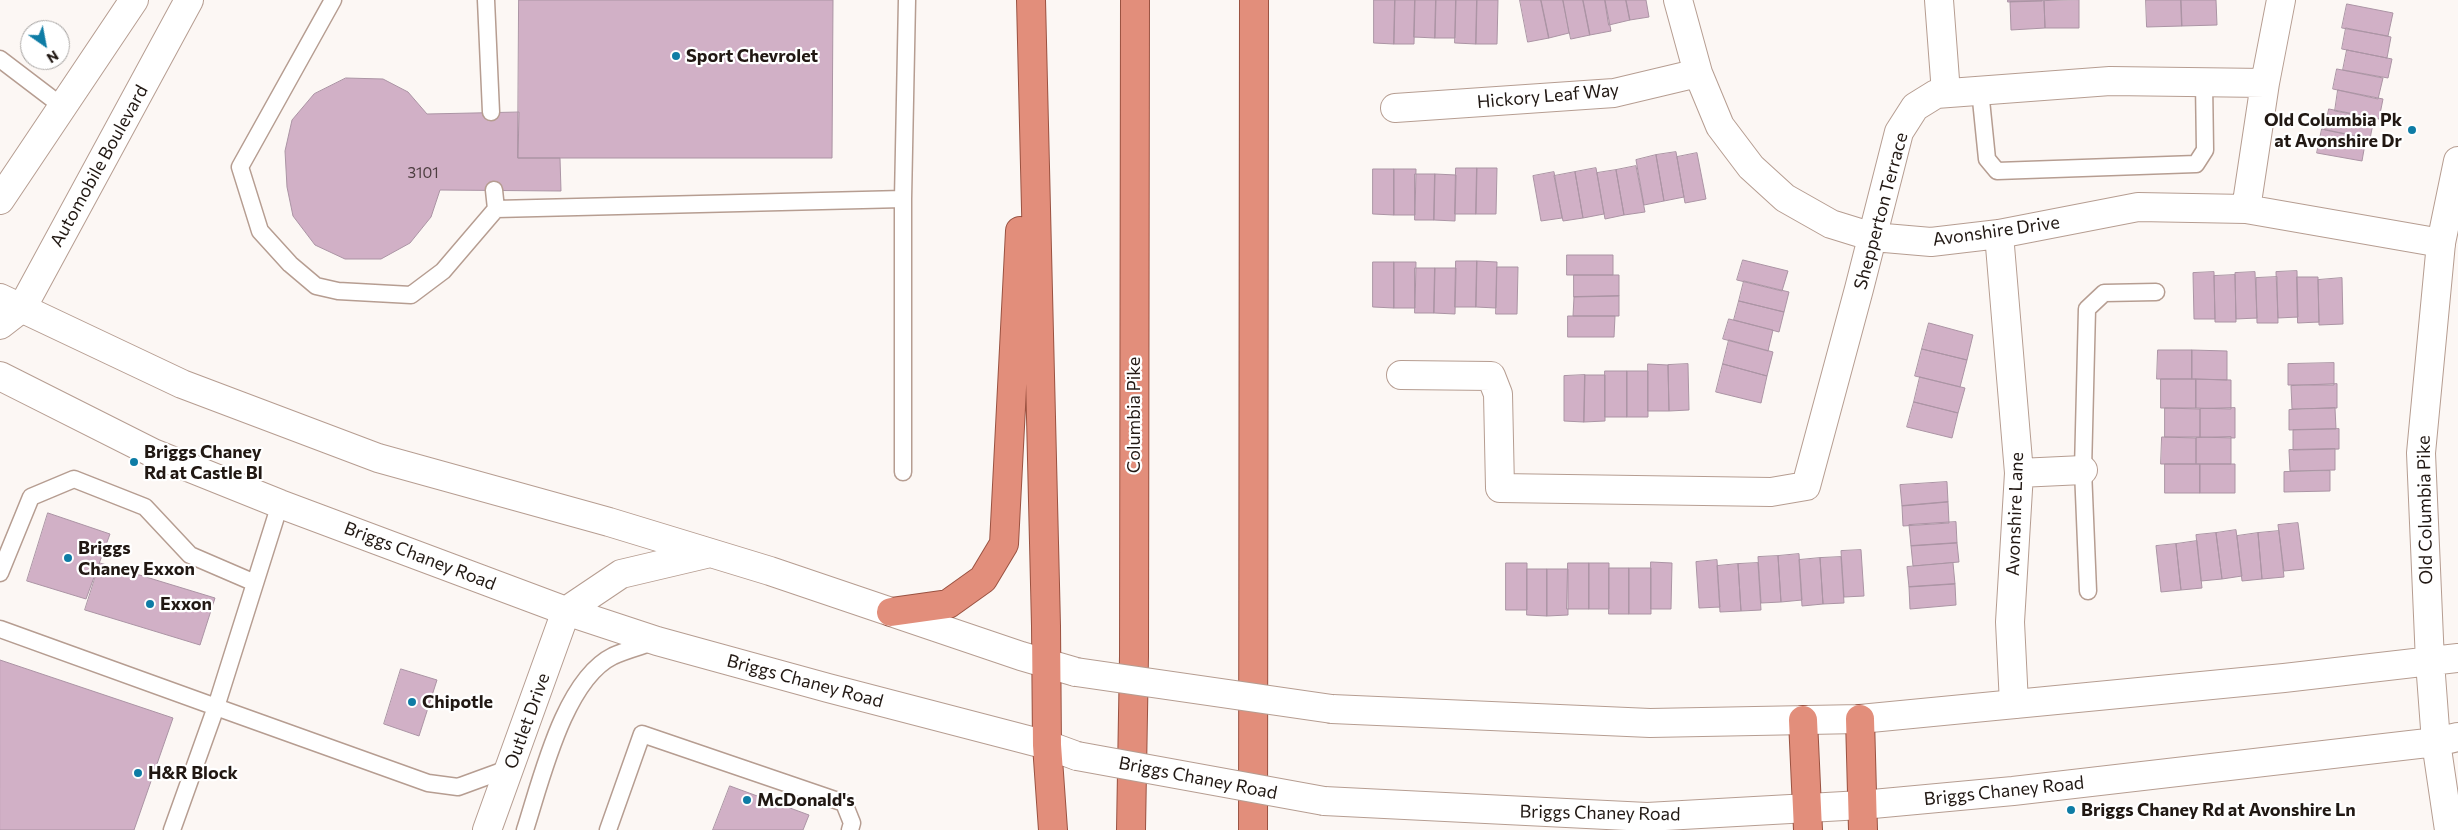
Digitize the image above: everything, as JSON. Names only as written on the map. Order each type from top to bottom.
[{"type":"highway","name":"Columbia Pike","points":[[1131,830],[1134,656],[1134,0]]},
{"type":"highway","points":[[1253,830],[1254,0]]},
{"type":"highway","points":[[891,612],[948,604],[983,579],[1004,544],[1031,7]]},
{"type":"highway","points":[[1031,7],[1047,745],[1053,830]]},
{"type":"highway","points":[[1860,719],[1863,817]]},
{"type":"highway","points":[[1803,720],[1808,819]]},
{"type":"main road","points":[[0,200],[134,0]]},
{"type":"main road","name":"Automobile Boulevard","points":[[0,325],[11,303],[189,0]]},
{"type":"main road","name":"Avonshire Drive","points":[[1678,0],[1698,73],[1720,126],[1751,167],[1785,198],[1831,224],[1873,237],[1931,242],[2000,234],[2138,207],[2246,209],[2450,244]]},
{"type":"main road","points":[[1938,0],[1946,93]]},
{"type":"main road","points":[[2246,209],[2265,83],[2281,0]]},
{"type":"main road","name":"Hickory Leaf Way","points":[[1395,108],[1614,93],[1698,73]]},
{"type":"main road","name":"Shepperton Terrace","points":[[1401,374],[1491,376],[1498,394],[1500,488],[1771,492],[1806,486],[1873,237],[1899,132],[1915,107],[1936,94],[2110,81],[2265,83]]},
{"type":"main road","name":"Old Columbia Pike","points":[[2449,830],[2447,739],[2430,662],[2421,453],[2450,244],[2458,161]]},
{"type":"main road","name":"Avonshire Lane","points":[[2000,234],[2020,473],[2010,622],[2014,704]]},
{"type":"main road","points":[[11,303],[182,384],[378,458],[610,522],[712,553],[1046,664],[1076,672],[1332,709],[1650,722],[1860,719],[2458,658]]},
{"type":"main road","name":"Briggs Chaney Road","points":[[0,376],[153,453],[280,504],[566,611],[657,641],[1047,745],[1077,756],[1324,801],[1647,818],[1808,819],[1863,817],[2013,791],[2447,739]]},
{"type":"main road","points":[[2020,473],[2083,470]]},
{"type":"main road","points":[[566,611],[621,574],[712,553]]},
{"type":"main road","name":"Outlet Drive","points":[[487,830],[566,611]]},
{"type":"lane","points":[[333,0],[240,167],[260,231],[290,264],[316,286],[338,291],[411,295],[443,272],[496,209],[494,190]]},
{"type":"lane","points":[[486,0],[491,112]]},
{"type":"lane","points":[[903,472],[903,199],[907,0]]},
{"type":"lane","points":[[2,63],[63,107]]},
{"type":"lane","points":[[1980,90],[1988,158],[1997,171],[2146,166],[2196,164],[2205,150],[2204,82]]},
{"type":"lane","points":[[496,209],[903,199]]},
{"type":"lane","points":[[2088,591],[2083,470],[2087,309],[2104,293],[2156,292]]},
{"type":"lane","points":[[0,573],[31,497],[74,479],[145,507],[190,555],[255,583]]},
{"type":"lane","points":[[172,830],[216,707],[280,504]]},
{"type":"lane","points":[[0,629],[428,783],[458,786],[510,768]]},
{"type":"lane","points":[[525,830],[566,709],[585,678],[611,657],[657,641]]},
{"type":"lane","points":[[608,830],[642,734],[844,803],[856,828]]},
{"type":"building","name":"Sport Chevrolet","points":[[519,0],[833,0],[832,158],[518,158]]},
{"type":"building","points":[[1374,0],[1395,0],[1394,44],[1374,43]]},
{"type":"building","points":[[1395,0],[1415,0],[1414,44],[1394,44]]},
{"type":"building","points":[[1415,0],[1436,0],[1435,38],[1414,37]]},
{"type":"building","points":[[1436,0],[1456,0],[1455,38],[1435,38]]},
{"type":"building","points":[[1456,0],[1477,0],[1476,44],[1455,43]]},
{"type":"building","points":[[1477,0],[1498,0],[1497,44],[1476,44]]},
{"type":"building","points":[[1520,0],[1541,0],[1549,38],[1528,42]]},
{"type":"building","points":[[1541,0],[1563,0],[1569,33],[1549,38]]},
{"type":"building","points":[[1563,0],[1583,0],[1590,35],[1571,39]]},
{"type":"building","points":[[1583,0],[1605,0],[1611,31],[1590,35]]},
{"type":"building","points":[[1605,0],[1626,0],[1630,20],[1609,25]]},
{"type":"building","points":[[1626,0],[1646,0],[1649,17],[1630,20]]},
{"type":"building","points":[[2008,0],[2042,0],[2042,1],[2008,2]]},
{"type":"building","points":[[2079,0],[2079,28],[2045,28],[2044,1]]},
{"type":"building","points":[[2146,0],[2181,0],[2182,26],[2147,27]]},
{"type":"building","points":[[2181,0],[2216,0],[2217,25],[2182,26]]},
{"type":"building","points":[[2044,1],[2045,28],[2011,30],[2010,2]]},
{"type":"building","points":[[2347,4],[2393,13],[2388,36],[2342,28]]},
{"type":"building","points":[[2346,28],[2391,37],[2387,58],[2342,49]]},
{"type":"building","points":[[2347,50],[2392,59],[2388,78],[2343,70]]},
{"type":"building","points":[[2337,69],[2383,78],[2378,99],[2333,89]]},
{"type":"building","points":[[346,78],[383,79],[408,92],[427,114],[519,112],[518,158],[560,158],[561,191],[440,190],[431,217],[410,243],[381,259],[345,259],[315,245],[293,216],[287,187],[285,151],[292,120],[314,94]]},
{"type":"building","points":[[2338,90],[2383,99],[2379,119],[2335,111]]},
{"type":"building","points":[[2329,109],[2374,118],[2370,139],[2325,130]]},
{"type":"building","points":[[2322,129],[2366,138],[2362,161],[2317,153]]},
{"type":"building","points":[[1676,152],[1684,197],[1664,201],[1656,155]]},
{"type":"building","points":[[1697,153],[1706,199],[1685,203],[1677,157]]},
{"type":"building","points":[[1656,155],[1664,201],[1644,205],[1636,160]]},
{"type":"building","points":[[1636,166],[1645,212],[1624,215],[1616,170]]},
{"type":"building","points":[[1456,168],[1477,168],[1476,214],[1455,214]]},
{"type":"building","points":[[1477,168],[1497,168],[1496,214],[1476,214]]},
{"type":"building","points":[[1596,168],[1604,214],[1583,218],[1575,172]]},
{"type":"building","points":[[1373,169],[1394,169],[1394,215],[1373,214]]},
{"type":"building","points":[[1394,169],[1416,169],[1415,215],[1394,215]]},
{"type":"building","points":[[1616,170],[1624,215],[1605,219],[1597,173]]},
{"type":"building","points":[[1554,172],[1562,218],[1541,221],[1533,176]]},
{"type":"building","points":[[1575,172],[1583,218],[1563,221],[1554,176]]},
{"type":"building","points":[[1415,174],[1435,174],[1434,220],[1415,220]]},
{"type":"building","points":[[1435,174],[1456,175],[1455,221],[1434,220]]},
{"type":"building","points":[[1567,255],[1613,255],[1613,275],[1567,275]]},
{"type":"building","points":[[1743,260],[1788,271],[1782,291],[1737,280]]},
{"type":"building","points":[[1456,261],[1477,261],[1476,307],[1455,307]]},
{"type":"building","points":[[1477,261],[1497,262],[1496,308],[1476,307]]},
{"type":"building","points":[[1373,262],[1394,262],[1394,308],[1373,307]]},
{"type":"building","points":[[1394,262],[1416,262],[1415,308],[1394,308]]},
{"type":"building","points":[[1497,267],[1518,267],[1517,314],[1496,314]]},
{"type":"building","points":[[1415,268],[1435,268],[1434,313],[1415,313]]},
{"type":"building","points":[[1435,268],[1456,268],[1455,314],[1434,313]]},
{"type":"building","points":[[2297,271],[2298,317],[2278,318],[2276,272]]},
{"type":"building","points":[[2214,272],[2215,319],[2194,319],[2193,273]]},
{"type":"building","points":[[2255,272],[2257,318],[2236,319],[2235,273]]},
{"type":"building","points":[[1574,275],[1619,275],[1619,296],[1574,297]]},
{"type":"building","points":[[2235,275],[2236,322],[2215,322],[2214,276]]},
{"type":"building","points":[[2277,277],[2278,323],[2257,323],[2256,278]]},
{"type":"building","points":[[2297,277],[2318,277],[2319,322],[2298,323]]},
{"type":"building","points":[[2342,278],[2343,324],[2319,325],[2318,280]]},
{"type":"building","points":[[1744,281],[1789,292],[1784,312],[1739,301]]},
{"type":"building","points":[[1619,296],[1619,316],[1573,316],[1574,297]]},
{"type":"building","points":[[1739,301],[1784,312],[1779,332],[1734,320]]},
{"type":"building","points":[[1568,316],[1615,316],[1614,337],[1568,337]]},
{"type":"building","points":[[1729,319],[1773,330],[1768,351],[1723,339]]},
{"type":"building","points":[[1929,323],[1973,335],[1967,360],[1922,349]]},
{"type":"building","points":[[1729,340],[1773,352],[1767,376],[1723,364]]},
{"type":"building","points":[[1922,349],[1967,360],[1960,387],[1915,376]]},
{"type":"building","points":[[2158,350],[2192,350],[2192,379],[2157,379]]},
{"type":"building","points":[[2192,350],[2227,351],[2227,380],[2192,379]]},
{"type":"building","points":[[2334,363],[2334,385],[2288,385],[2288,364]]},
{"type":"building","points":[[1648,364],[1668,365],[1669,411],[1648,411]]},
{"type":"building","points":[[1688,364],[1689,410],[1669,411],[1668,365]]},
{"type":"building","points":[[1723,364],[1767,376],[1761,403],[1716,392]]},
{"type":"building","points":[[1605,371],[1627,371],[1627,417],[1605,417]]},
{"type":"building","points":[[1627,371],[1648,371],[1648,417],[1627,417]]},
{"type":"building","points":[[1585,375],[1584,422],[1564,421],[1564,376]]},
{"type":"building","points":[[1585,375],[1605,375],[1605,421],[1584,422]]},
{"type":"building","points":[[1920,377],[1965,388],[1958,413],[1914,402]]},
{"type":"building","points":[[2161,379],[2196,379],[2196,408],[2161,408]]},
{"type":"building","points":[[2196,379],[2231,380],[2231,409],[2196,408]]},
{"type":"building","points":[[2337,384],[2337,408],[2292,409],[2291,386]]},
{"type":"building","points":[[1914,402],[1958,413],[1952,438],[1907,427]]},
{"type":"building","points":[[2165,408],[2200,409],[2200,437],[2165,437]]},
{"type":"building","points":[[2235,408],[2235,438],[2200,437],[2200,409]]},
{"type":"building","points":[[2335,408],[2336,429],[2289,430],[2289,410]]},
{"type":"building","points":[[2339,429],[2339,449],[2293,450],[2293,430]]},
{"type":"building","points":[[2162,437],[2196,438],[2196,464],[2161,464]]},
{"type":"building","points":[[2231,437],[2231,464],[2196,464],[2196,438]]},
{"type":"building","points":[[2335,449],[2335,470],[2290,471],[2289,450]]},
{"type":"building","points":[[2165,464],[2200,464],[2200,493],[2165,493]]},
{"type":"building","points":[[2200,464],[2235,464],[2235,493],[2200,493]]},
{"type":"building","points":[[2330,471],[2330,491],[2284,492],[2284,472]]},
{"type":"building","points":[[1947,482],[1948,502],[1902,506],[1900,485]]},
{"type":"building","points":[[1948,502],[1949,523],[1903,526],[1902,506]]},
{"type":"building","name":"Briggs Chaney Exxon","points":[[48,513],[110,534],[86,599],[27,581]]},
{"type":"building","points":[[1956,522],[1957,543],[1911,546],[1909,525]]},
{"type":"building","points":[[2298,523],[2304,569],[2284,571],[2278,525]]},
{"type":"building","points":[[2236,530],[2242,576],[2222,579],[2216,533]]},
{"type":"building","points":[[2279,531],[2284,577],[2262,579],[2258,533]]},
{"type":"building","points":[[2216,533],[2222,579],[2201,581],[2196,535]]},
{"type":"building","points":[[2258,533],[2262,579],[2242,581],[2237,536]]},
{"type":"building","points":[[2197,541],[2202,588],[2181,590],[2176,544]]},
{"type":"building","points":[[1957,543],[1959,562],[1913,566],[1911,546]]},
{"type":"building","points":[[2176,544],[2181,590],[2161,592],[2156,546]]},
{"type":"building","points":[[1861,550],[1864,596],[1844,597],[1841,551]]},
{"type":"building","points":[[1799,554],[1802,600],[1781,602],[1778,556]]},
{"type":"building","points":[[1778,556],[1781,602],[1761,603],[1758,557]]},
{"type":"building","points":[[1841,557],[1844,603],[1823,604],[1820,558]]},
{"type":"building","points":[[1820,558],[1823,604],[1802,606],[1799,560]]},
{"type":"building","points":[[1717,560],[1720,607],[1699,608],[1696,562]]},
{"type":"building","points":[[1651,562],[1672,563],[1671,609],[1651,609]]},
{"type":"building","name":"Exxon","points":[[100,563],[215,598],[200,645],[85,610]]},
{"type":"building","points":[[1506,563],[1527,563],[1527,610],[1506,610]]},
{"type":"building","points":[[1568,563],[1589,563],[1589,609],[1567,609]]},
{"type":"building","points":[[1589,563],[1609,563],[1609,609],[1589,609]]},
{"type":"building","points":[[1758,563],[1761,610],[1741,611],[1738,564]]},
{"type":"building","points":[[1953,563],[1955,584],[1909,587],[1907,567]]},
{"type":"building","points":[[1738,564],[1741,611],[1720,612],[1717,566]]},
{"type":"building","points":[[1609,568],[1629,568],[1629,614],[1609,614]]},
{"type":"building","points":[[1629,568],[1651,568],[1651,614],[1629,614]]},
{"type":"building","points":[[1527,569],[1547,569],[1547,616],[1527,615]]},
{"type":"building","points":[[1547,569],[1568,569],[1568,615],[1547,616]]},
{"type":"building","points":[[1955,584],[1956,605],[1910,609],[1909,587]]},
{"type":"building","points":[[0,660],[173,718],[134,830],[0,830]]},
{"type":"building","points":[[401,669],[437,680],[419,736],[384,724]]},
{"type":"building","name":"McDonald's","points":[[730,786],[809,815],[803,830],[713,830]]},
{"type":"place","name":"Sport Chevrolet","points":[[676,56]]},
{"type":"place","name":"Old Columbia Pk at Avonshire Dr","points":[[2412,130]]},
{"type":"place","name":"Briggs Chaney Rd at Castle Bl","points":[[134,462]]},
{"type":"place","name":"Briggs Chaney Exxon","points":[[68,558]]},
{"type":"place","name":"Exxon","points":[[150,604]]},
{"type":"place","name":"Chipotle","points":[[412,702]]},
{"type":"place","name":"H&R Block","points":[[138,773]]},
{"type":"place","name":"McDonald's","points":[[747,800]]},
{"type":"place","name":"Briggs Chaney Rd at Avonshire Ln","points":[[2071,810]]}]
